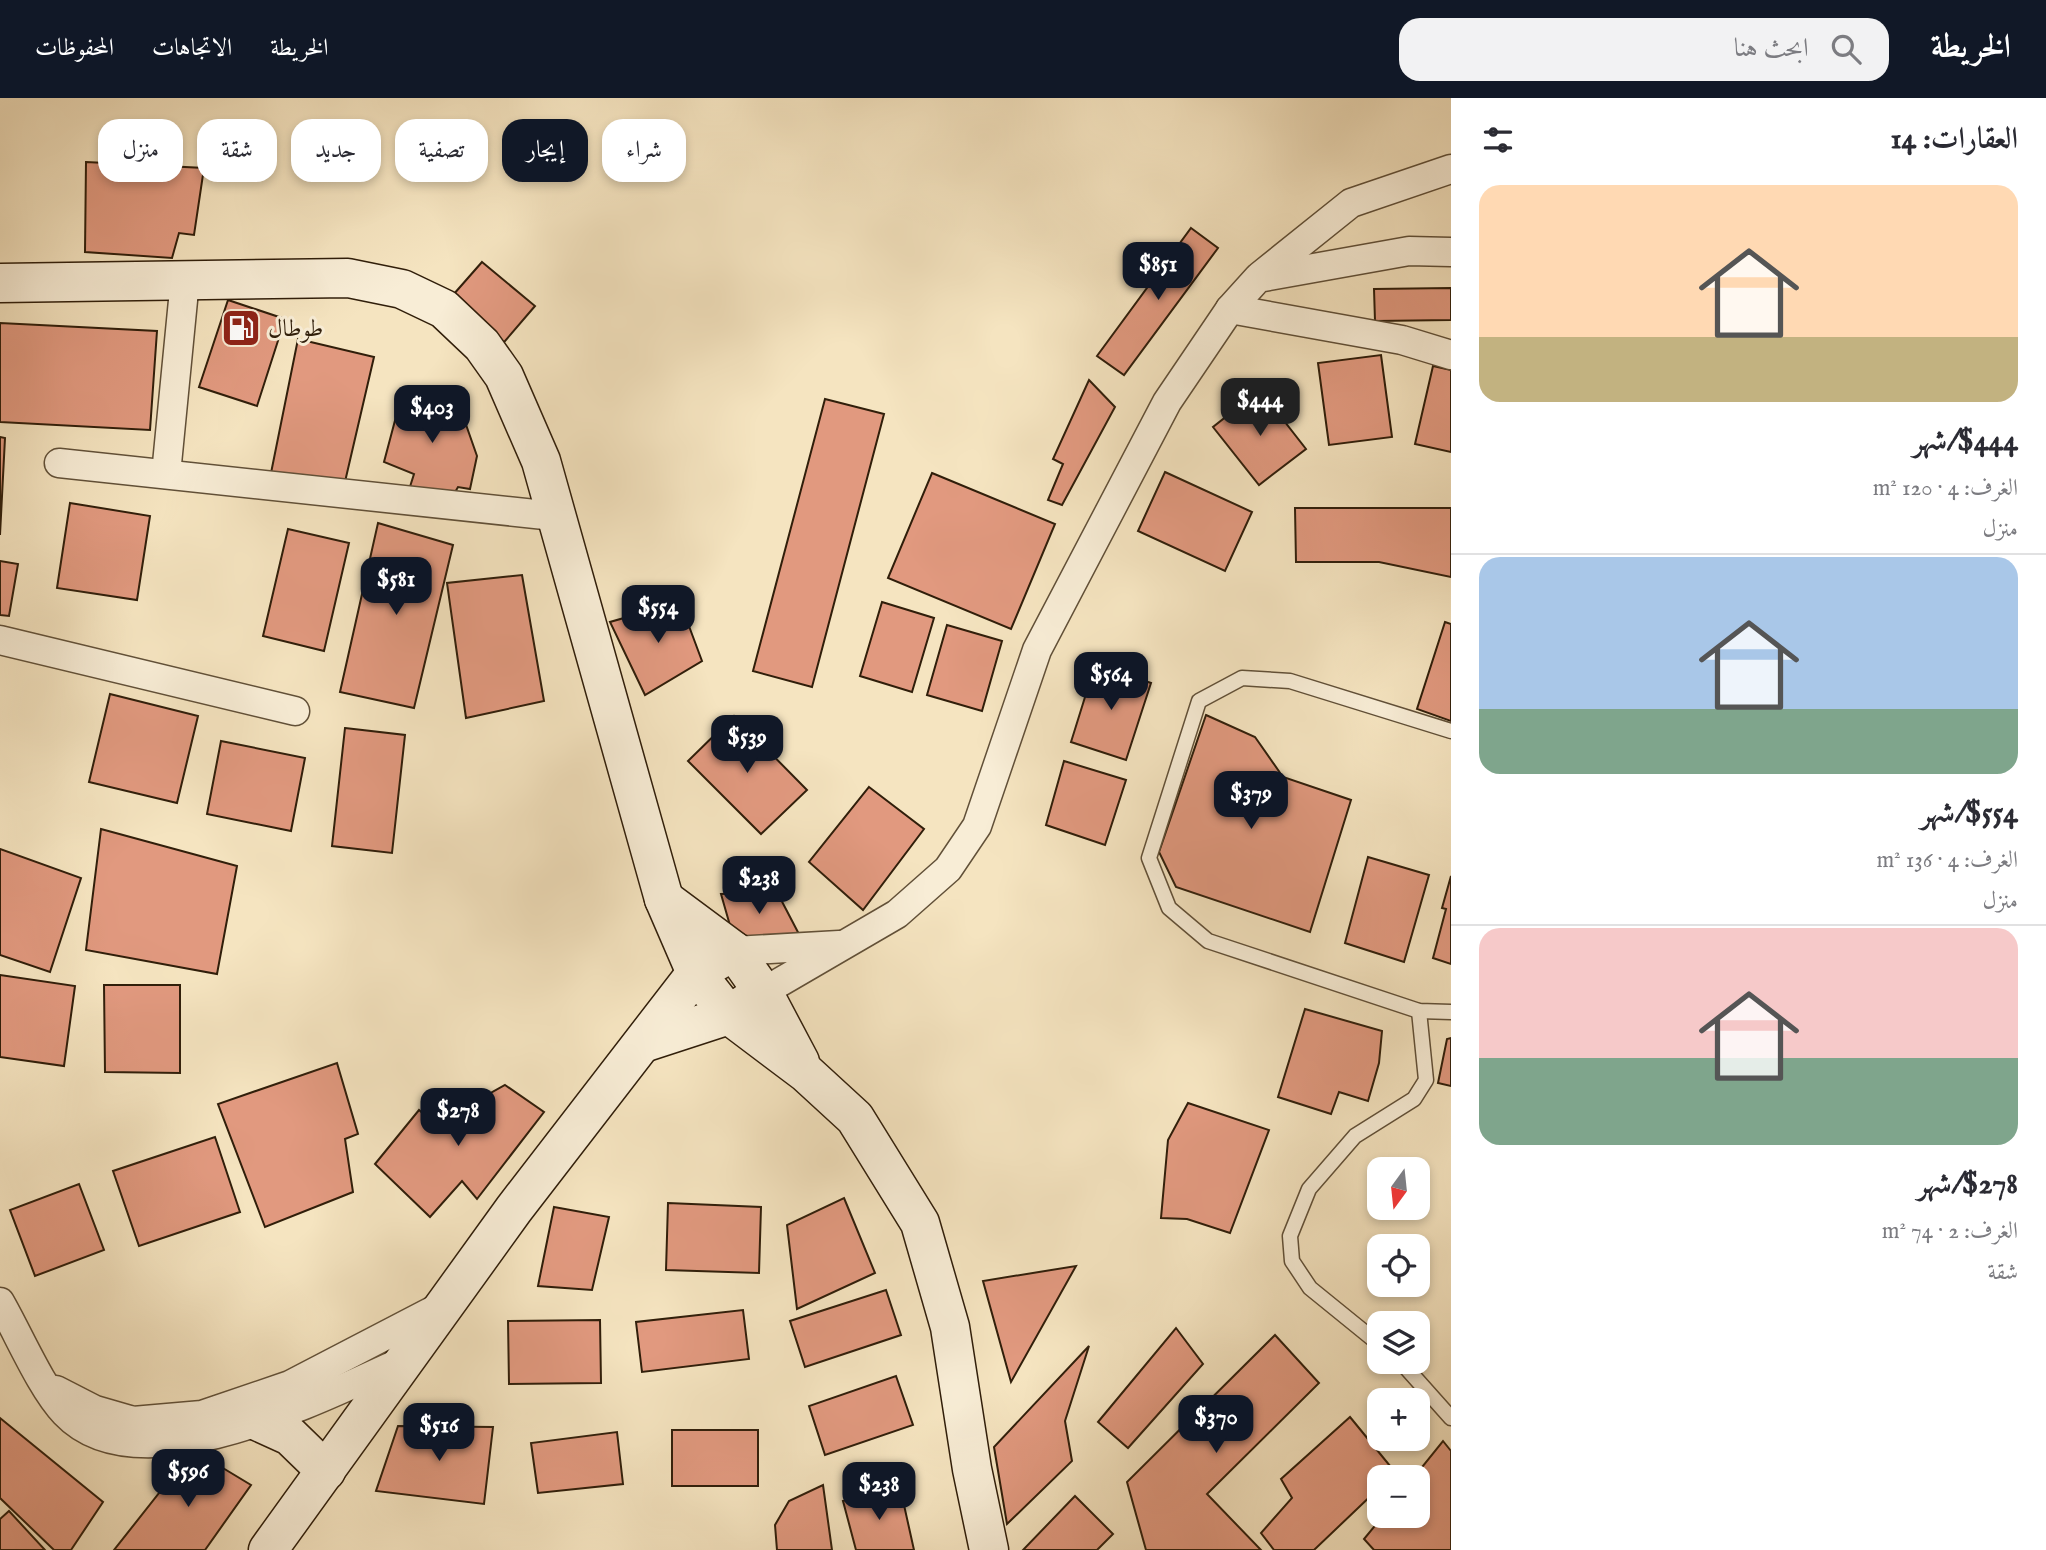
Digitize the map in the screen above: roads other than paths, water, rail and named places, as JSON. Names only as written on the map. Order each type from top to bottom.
[{"type":"main road","points":[[0,283],[348,278],[402,289],[444,309],[482,345],[504,376],[541,461],[554,516],[664,899],[696,973],[729,1015],[806,1073],[855,1118],[920,1223],[950,1327],[972,1469],[989,1550]]},
{"type":"main road","points":[[664,899],[734,951],[763,992],[806,1073]]},
{"type":"main road","points":[[268,1550],[442,1306],[696,973],[734,951]]},
{"type":"main road","points":[[643,1043],[729,1015],[763,992]]},
{"type":"main road","points":[[257,1421],[290,1436],[326,1471]]},
{"type":"street","points":[[763,992],[897,914],[948,869],[977,826],[1037,650],[1167,402],[1230,309],[1258,278],[1351,203],[1451,169]]},
{"type":"street","points":[[1258,278],[1409,251],[1451,252]]},
{"type":"street","points":[[166,474],[185,280]]},
{"type":"street","points":[[1230,309],[1402,340],[1451,355]]},
{"type":"street","points":[[60,463],[554,516]]},
{"type":"street","points":[[0,640],[295,711]]},
{"type":"street","points":[[734,951],[846,945]]},
{"type":"street","points":[[0,1302],[65,1412],[89,1431],[126,1444],[170,1442],[230,1430],[297,1408],[401,1362]]},
{"type":"street","points":[[48,1386],[95,1410],[133,1421],[202,1415],[290,1385],[442,1306]]},
{"type":"lane","points":[[1451,732],[1290,681],[1242,678],[1199,701],[1149,858],[1169,908],[1208,940],[1419,1011],[1451,1012]]},
{"type":"lane","points":[[1367,1334],[1310,1288],[1292,1261],[1290,1236],[1309,1189],[1355,1136],[1414,1099],[1426,1080],[1419,1011]]},
{"type":"lane","points":[[1412,1374],[1451,1418]]},
{"type":"place","name":"طوطال","points":[[241,328]]}]
